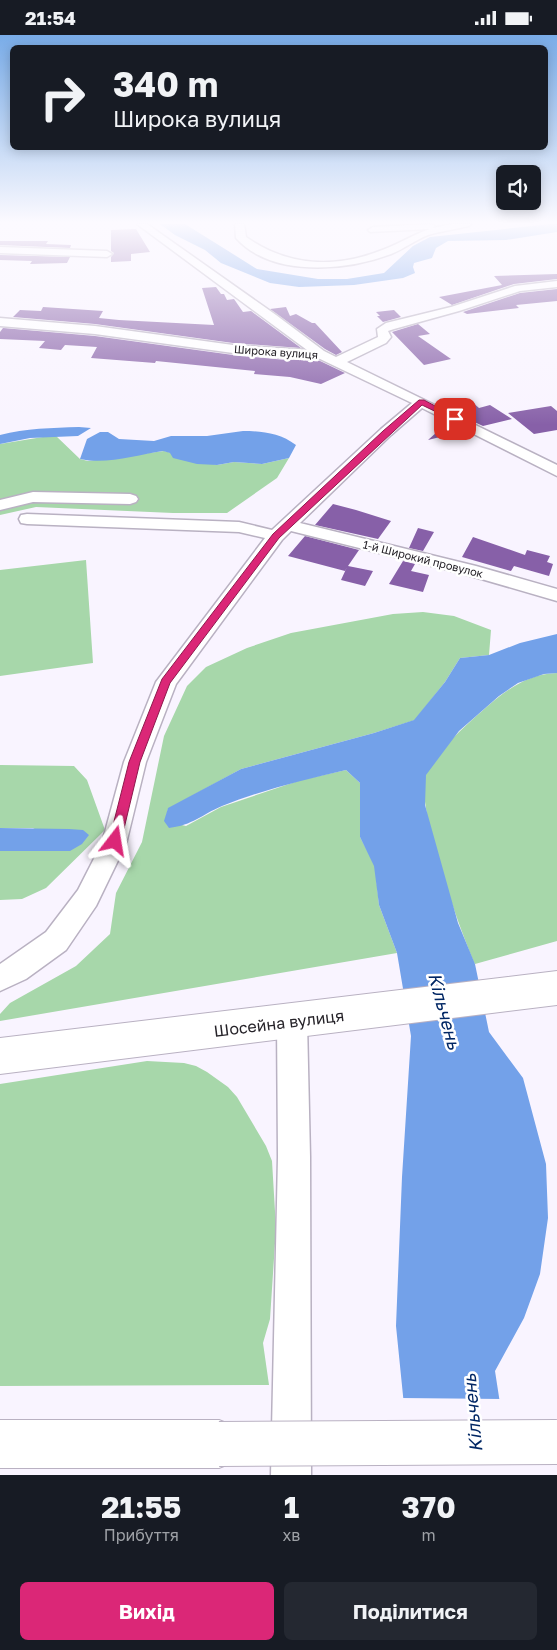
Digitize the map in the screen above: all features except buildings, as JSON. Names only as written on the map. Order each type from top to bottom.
[{"type":"main road","name":"Шосейна вулиця","points":[[0,1057],[546,989]]},
{"type":"main road","points":[[0,1444],[557,1442]]},
{"type":"street","points":[[236,291],[320,354]]},
{"type":"street","points":[[336,363],[382,340],[385,337],[382,333],[383,329],[390,326],[455,309],[509,291]]},
{"type":"street","name":"Широка вулиця","points":[[0,322],[96,331],[233,349],[286,354],[320,354],[421,402],[557,471]]},
{"type":"street","points":[[0,978],[56,941],[87,898],[114,844],[135,762],[166,682],[282,530],[386,432],[421,402]]},
{"type":"street","points":[[0,505],[33,497],[130,499]]},
{"type":"street","name":"1-й Широкий провулок","points":[[27,519],[282,530],[470,570],[557,595]]},
{"type":"street","points":[[290,1475],[294,1157],[292,1021]]},
{"type":"green space","points":[[55,435],[80,459],[88,461],[164,451],[217,465],[234,462],[262,464],[289,458],[277,478],[227,513],[173,513],[36,507],[0,515],[0,444]]},
{"type":"green space","points":[[86,560],[93,663],[0,676],[0,570]]},
{"type":"green space","points":[[423,612],[454,616],[491,630],[489,655],[460,658],[445,682],[415,720],[241,769],[168,809],[165,821],[186,826],[221,807],[301,780],[346,770],[360,783],[360,837],[375,866],[379,905],[397,953],[0,1021],[0,1014],[10,1003],[76,966],[110,934],[116,893],[142,842],[164,736],[187,686],[206,667],[247,648],[291,633],[393,614]]},
{"type":"green space","points":[[557,673],[557,941],[475,964],[450,898],[433,839],[424,790],[426,774],[450,741],[507,691],[535,677]]},
{"type":"green space","points":[[0,765],[74,766],[87,780],[105,830],[46,888],[22,899],[0,900],[0,851],[70,851],[33,828],[0,828]]},
{"type":"green space","points":[[147,1061],[184,1063],[196,1066],[228,1087],[237,1097],[266,1146],[272,1161],[276,1228],[270,1319],[263,1343],[269,1385],[0,1386],[0,1084]]},
{"type":"water","points":[[91,428],[78,436],[30,438],[0,444],[0,435],[39,429]]},
{"type":"water","points":[[243,431],[271,433],[296,445],[289,458],[262,464],[234,462],[217,465],[197,464],[173,458],[170,453],[163,451],[111,460],[90,461],[80,459],[87,439],[100,432],[108,432],[119,439],[154,441],[171,436],[207,436]]},
{"type":"water","name":"Кільчень","points":[[557,634],[557,673],[544,674],[518,683],[499,696],[459,731],[426,775],[425,805],[458,923],[475,964],[489,1032],[523,1078],[546,1164],[548,1218],[540,1274],[524,1318],[495,1371],[511,1475],[411,1475],[396,1326],[402,1177],[411,1036],[397,953],[379,905],[374,866],[360,837],[360,783],[346,770],[252,795],[222,806],[177,827],[169,828],[164,821],[168,808],[241,769],[374,733],[414,720],[445,682],[460,658],[489,655],[520,643]]},
{"type":"water","points":[[0,828],[83,830],[89,835],[82,844],[70,851],[0,851]]},
{"type":"pier","points":[[401,1398],[502,1399],[513,1475],[408,1475]]},
{"type":"route","points":[[115,841],[135,762],[166,682],[276,536],[386,432],[421,402],[455,419]]}]
